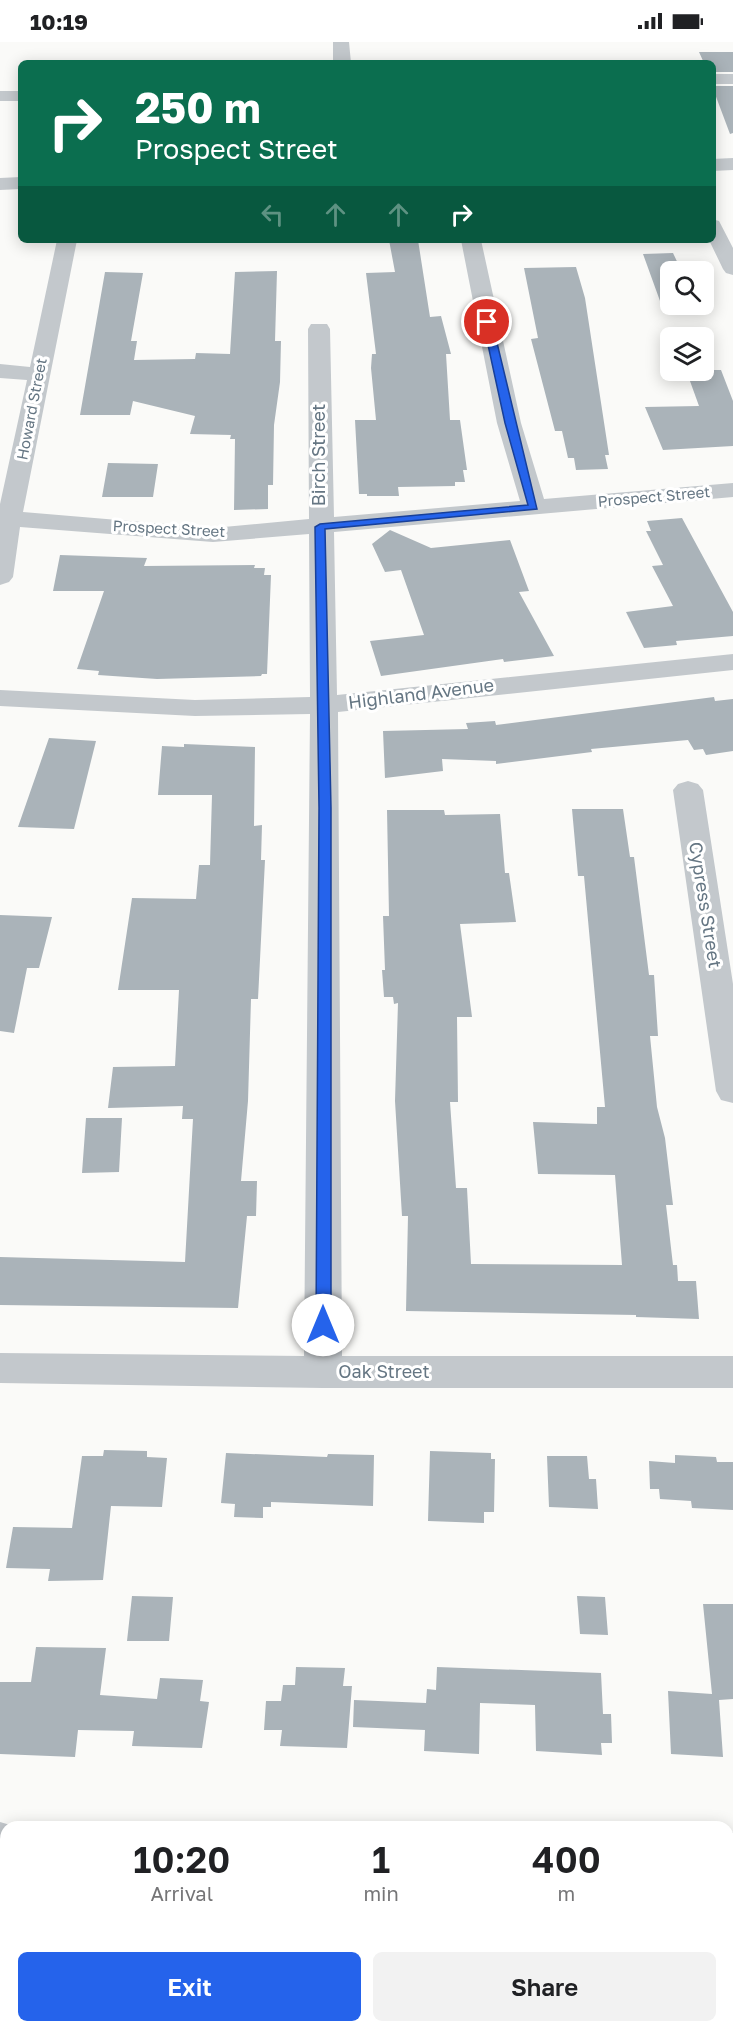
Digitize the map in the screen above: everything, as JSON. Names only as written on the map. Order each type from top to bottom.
[{"type":"street","points":[[341,42],[342,60]]},
{"type":"street","points":[[716,80],[733,79]]},
{"type":"street","points":[[0,96],[18,96]]},
{"type":"street","points":[[716,165],[733,165]]},
{"type":"street","points":[[0,184],[18,183]]},
{"type":"street","points":[[716,233],[733,268]]},
{"type":"street","name":"Howard Street","points":[[0,578],[4,519],[66,243]]},
{"type":"street","points":[[472,243],[510,423],[534,507]]},
{"type":"street","name":"Birch Street","points":[[319,329],[326,1113],[323,1372]]},
{"type":"street","points":[[0,371],[38,374]]},
{"type":"street","name":"Prospect Street","points":[[4,519],[213,534],[320,527],[733,489]]},
{"type":"street","name":"Highland Avenue","points":[[0,698],[195,708],[324,705],[733,662]]},
{"type":"street","name":"Cypress Street","points":[[687,790],[733,1091]]},
{"type":"street","name":"Oak Street","points":[[0,1368],[323,1372],[733,1372]]},
{"type":"building","points":[[699,52],[733,52],[733,72],[716,72],[716,60],[703,60]]},
{"type":"building","points":[[716,86],[733,86],[733,133],[730,134],[716,97]]},
{"type":"building","points":[[390,243],[418,243],[430,317],[441,316],[451,354],[446,354],[450,420],[460,420],[467,470],[463,470],[465,482],[455,482],[455,486],[398,487],[399,496],[367,496],[367,494],[359,494],[355,420],[376,420],[371,368],[372,354],[376,354],[366,273],[395,272]]},
{"type":"building","points":[[673,253],[677,261],[660,261],[660,301],[643,254]]},
{"type":"building","points":[[576,267],[585,298],[609,455],[605,455],[608,469],[576,470],[574,458],[568,458],[562,431],[555,431],[531,339],[538,338],[524,268]]},
{"type":"building","points":[[277,271],[275,341],[281,341],[280,382],[274,425],[273,485],[268,485],[268,509],[234,510],[235,439],[230,439],[231,435],[190,434],[195,416],[133,401],[130,415],[80,415],[105,272],[143,273],[131,341],[137,341],[134,360],[195,359],[196,353],[230,354],[235,272]]},
{"type":"building","points":[[714,370],[721,370],[733,401],[733,446],[663,450],[645,407],[699,406],[690,381],[714,381]]},
{"type":"building","points":[[108,463],[158,464],[153,497],[102,497]]},
{"type":"building","points":[[682,518],[733,612],[733,636],[676,641],[677,645],[644,648],[626,612],[673,606],[652,566],[663,565],[646,531],[651,531],[647,521]]},
{"type":"building","points":[[390,530],[431,548],[510,540],[529,591],[519,592],[554,656],[504,662],[503,659],[381,676],[370,641],[424,635],[401,570],[385,572],[372,544]]},
{"type":"building","points":[[60,555],[147,558],[144,566],[255,565],[254,568],[265,568],[264,575],[271,575],[267,674],[157,679],[98,675],[99,671],[77,669],[104,591],[53,591]]},
{"type":"building","points":[[714,697],[715,701],[733,699],[733,751],[706,755],[703,749],[694,750],[688,740],[591,749],[592,752],[496,764],[496,761],[442,759],[443,771],[385,778],[383,731],[468,729],[466,723],[495,721],[496,725]]},
{"type":"building","points":[[49,738],[96,741],[74,829],[18,827]]},
{"type":"building","points":[[184,744],[255,747],[254,826],[262,825],[261,860],[265,860],[258,999],[251,999],[248,1101],[241,1181],[257,1181],[256,1216],[247,1216],[238,1308],[0,1305],[0,1257],[185,1262],[193,1119],[182,1119],[183,1106],[108,1108],[113,1067],[175,1066],[179,990],[118,990],[132,898],[196,899],[199,865],[210,865],[212,795],[158,795],[162,746],[184,747]]},
{"type":"building","points":[[572,809],[623,809],[630,857],[634,857],[649,975],[654,975],[658,1036],[650,1036],[657,1107],[665,1138],[673,1205],[666,1205],[673,1265],[677,1265],[678,1281],[696,1281],[699,1319],[636,1317],[636,1315],[406,1311],[408,1216],[402,1216],[395,1101],[398,1003],[394,1004],[393,997],[384,997],[382,970],[385,970],[383,916],[389,916],[387,810],[444,810],[445,815],[500,814],[505,873],[509,873],[516,922],[460,924],[472,1017],[457,1017],[458,1102],[450,1102],[456,1188],[467,1188],[471,1264],[622,1265],[615,1175],[538,1174],[533,1122],[597,1124],[597,1107],[605,1107],[584,876],[578,876]]},
{"type":"building","points":[[0,915],[52,917],[39,968],[27,968],[14,1033],[0,1031]]},
{"type":"building","points":[[86,1118],[122,1118],[119,1172],[82,1173]]},
{"type":"building","points":[[104,1450],[147,1451],[147,1457],[167,1458],[162,1507],[111,1506],[103,1580],[48,1581],[50,1569],[6,1568],[13,1527],[72,1528],[82,1456],[103,1456]]},
{"type":"building","points":[[430,1451],[491,1453],[491,1459],[495,1459],[494,1512],[484,1512],[484,1523],[428,1521]]},
{"type":"building","points":[[226,1453],[327,1457],[328,1454],[374,1455],[373,1506],[271,1502],[271,1507],[263,1507],[263,1518],[234,1517],[235,1504],[221,1503]]},
{"type":"building","points":[[675,1455],[716,1457],[717,1462],[733,1462],[733,1510],[692,1508],[691,1501],[660,1499],[659,1489],[650,1489],[649,1461],[675,1463]]},
{"type":"building","points":[[547,1456],[587,1456],[589,1479],[596,1479],[598,1509],[549,1507]]},
{"type":"building","points":[[132,1596],[173,1597],[169,1641],[127,1641]]},
{"type":"building","points":[[577,1596],[605,1597],[608,1635],[580,1634]]},
{"type":"building","points":[[703,1604],[733,1604],[733,1699],[719,1700],[723,1757],[671,1754],[668,1691],[712,1694]]},
{"type":"building","points":[[36,1647],[106,1648],[100,1695],[157,1699],[160,1678],[203,1680],[200,1701],[209,1702],[202,1748],[132,1746],[134,1731],[78,1730],[75,1757],[0,1754],[0,1682],[31,1682]]},
{"type":"building","points":[[296,1667],[345,1668],[343,1686],[352,1686],[347,1748],[280,1746],[282,1730],[264,1730],[266,1701],[281,1701],[283,1685],[295,1685]]},
{"type":"building","points":[[437,1667],[601,1673],[603,1714],[611,1714],[612,1743],[601,1743],[602,1755],[536,1751],[535,1705],[480,1703],[479,1754],[424,1751],[425,1730],[353,1727],[354,1700],[426,1703],[427,1689],[436,1690]]},
{"type":"route","points":[[323,1325],[326,1113],[325,808],[320,527],[534,507],[510,423],[487,322]]}]
